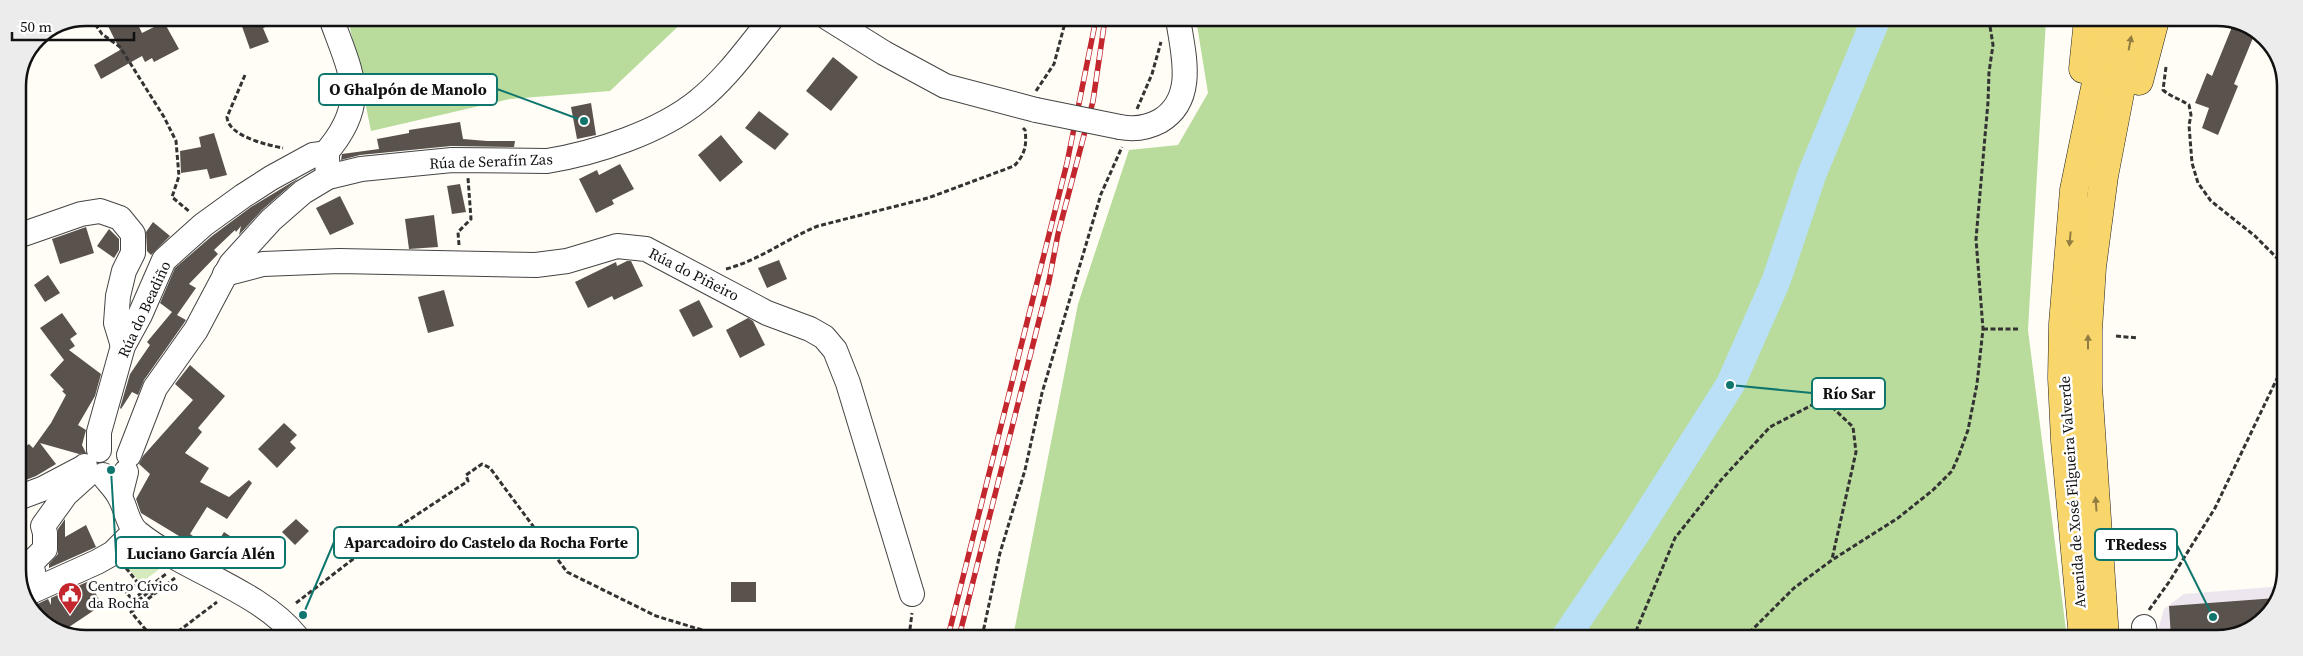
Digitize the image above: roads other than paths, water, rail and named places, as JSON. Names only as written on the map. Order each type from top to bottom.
[{"type":"main road","points":[[2074,190],[2087,26]]},
{"type":"main road","name":"Avenida de Xosé Filgueira Valverde","points":[[2082,630],[2065,441],[2062,378],[2064,324],[2074,190],[2108,26]]},
{"type":"main road","name":"Avenida de Xosé Filgueira Valverde","points":[[2105,630],[2088,386],[2088,339],[2092,267],[2104,176],[2133,26]]},
{"type":"main road","points":[[2104,176],[2128,118],[2153,26]]},
{"type":"main road","points":[[2102,588],[2113,630]]},
{"type":"street","points":[[321,163],[345,129],[353,99],[347,62],[334,26]]},
{"type":"street","name":"Rúa de Serafín Zas","points":[[107,456],[137,429],[155,388],[196,330],[225,274],[253,239],[303,192],[321,163],[361,169],[467,160],[533,162],[562,158],[662,125],[698,101],[714,86],[765,26]]},
{"type":"street","points":[[841,26],[945,86],[1025,114],[1124,128],[1144,128],[1168,117],[1177,106],[1185,85],[1179,26]]},
{"type":"street","name":"Rúa do Beadiño","points":[[107,456],[123,346],[140,315],[164,260],[203,225],[271,178],[321,163]]},
{"type":"street","points":[[26,233],[80,214],[100,211],[120,218],[133,234],[133,253],[124,271],[118,296],[116,323],[123,346]]},
{"type":"street","name":"Rúa do Piñeiro","points":[[225,274],[263,264],[339,261],[536,265],[567,261],[617,246],[646,249],[767,313],[810,329],[824,337],[835,350],[848,383],[912,594]]},
{"type":"street","points":[[107,456],[120,496],[135,531],[204,583],[271,612],[291,630]]},
{"type":"street","points":[[26,495],[42,489],[107,456]]},
{"type":"street","points":[[30,590],[34,576],[31,563],[45,549],[46,533],[43,526],[66,494],[107,456]]},
{"type":"street","points":[[31,592],[113,553],[135,531]]},
{"type":"waterway","points":[[1570,630],[1634,536],[1730,385],[1776,281],[1812,174],[1873,26]]},
{"type":"railway","points":[[950,630],[1067,163],[1095,26]]},
{"type":"railway","points":[[961,630],[1049,281],[1058,234],[1093,101],[1104,26]]},
{"type":"place","name":"O Ghalpón de Manolo","points":[[584,121]]},
{"type":"place","name":"Río Sar","points":[[1730,385]]},
{"type":"place","name":"Luciano García Alén","points":[[111,470]]},
{"type":"place","name":"Centro Cívico da Rocha","points":[[70,615]]},
{"type":"place","name":"Aparcadoiro do Castelo da Rocha Forte","points":[[303,615]]},
{"type":"place","name":"TRedess","points":[[2213,617]]}]
